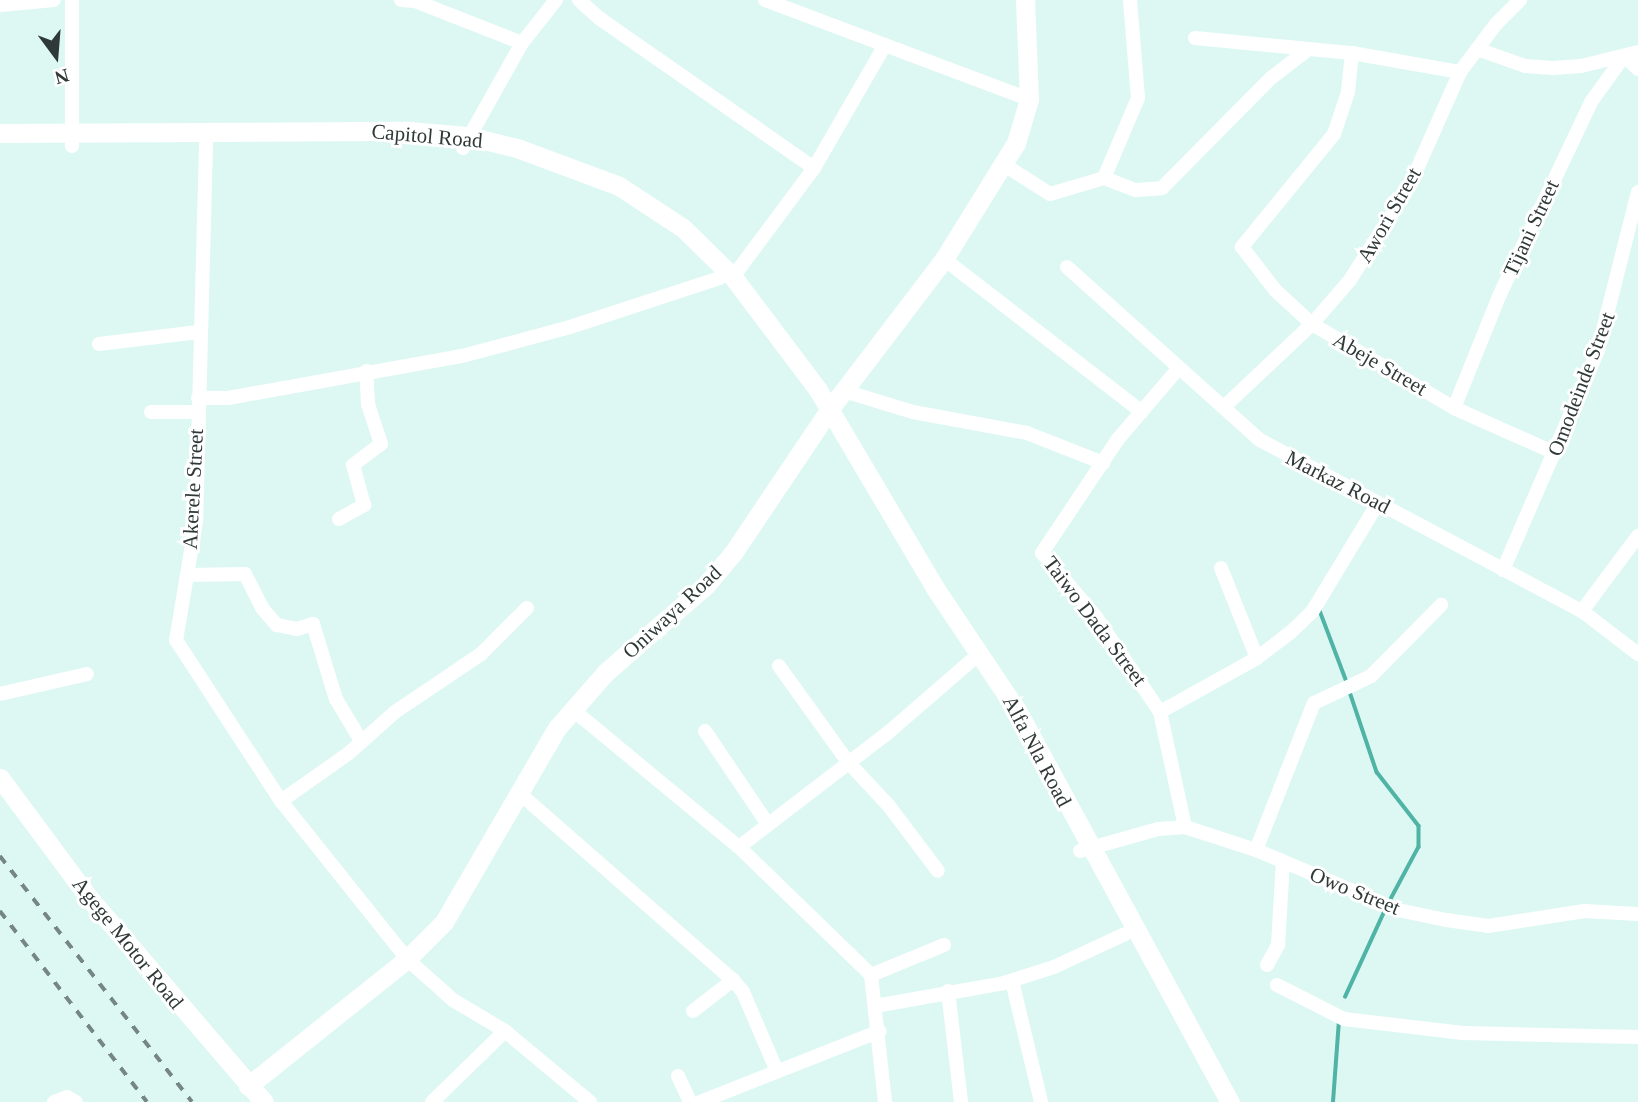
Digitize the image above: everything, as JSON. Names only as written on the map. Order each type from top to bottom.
[{"type":"main road","name":"Oniwaya Road","points":[[248,1086],[407,959],[457,905],[518,792],[572,709],[705,586],[758,520],[826,415],[944,259],[1006,166],[1029,99],[1025,0]]},
{"type":"main road","name":"Capitol Road","points":[[0,146],[73,139],[409,131],[465,142],[517,148],[618,186],[683,228],[727,278],[826,415]]},
{"type":"main road","name":"Capitol Road","points":[[0,133],[206,144],[465,142]]},
{"type":"main road","name":"Alfa Nla Road","points":[[826,415],[976,656],[1010,720],[1230,1102]]},
{"type":"main road","name":"Agege Motor Road","points":[[0,778],[89,898],[264,1102]]},
{"type":"main road","name":"Alfa Nla Road","points":[[1085,849],[1125,934],[1218,1102]]},
{"type":"street","points":[[0,5],[54,0]]},
{"type":"street","points":[[72,0],[73,139]]},
{"type":"street","points":[[410,0],[522,43]]},
{"type":"street","points":[[465,142],[522,43],[556,0]]},
{"type":"street","points":[[579,0],[598,18],[814,168]]},
{"type":"street","points":[[765,0],[1029,99]]},
{"type":"street","points":[[1104,178],[1138,98],[1130,0]]},
{"type":"street","name":"Awori Street","points":[[1225,406],[1312,324],[1350,279],[1410,185],[1460,72],[1520,0]]},
{"type":"street","points":[[1195,38],[1306,51],[1352,53],[1460,72]]},
{"type":"street","points":[[151,411],[197,405],[503,347],[727,278],[814,168],[885,45]]},
{"type":"street","points":[[1477,49],[1525,66],[1553,68],[1631,54],[1638,69]]},
{"type":"street","points":[[1006,166],[1050,194],[1104,178],[1150,191],[1173,182],[1271,78],[1306,51]]},
{"type":"street","name":"Abeje Street","points":[[1352,53],[1348,92],[1334,134],[1242,247],[1275,290],[1312,324],[1454,408],[1555,453]]},
{"type":"street","name":"Tijani Street","points":[[1454,408],[1500,295],[1591,102],[1631,54]]},
{"type":"street","name":"Akerele Street","points":[[206,144],[198,332],[196,521],[176,640],[281,801],[407,959],[453,1000],[505,1031],[590,1102]]},
{"type":"street","name":"Omodeinde Street","points":[[1503,570],[1555,453],[1609,317],[1638,192]]},
{"type":"street","points":[[944,259],[1142,412]]},
{"type":"street","name":"Markaz Road","points":[[1067,267],[1178,369],[1281,453],[1582,611],[1610,628],[1638,654]]},
{"type":"street","points":[[99,344],[198,332]]},
{"type":"street","name":"Taiwo Dada Street","points":[[1178,369],[1103,463],[1042,556],[1096,617],[1160,712],[1185,827]]},
{"type":"street","points":[[339,519],[364,505],[353,465],[381,444],[368,404],[366,371]]},
{"type":"street","points":[[844,391],[913,412],[1027,433],[1103,463]]},
{"type":"street","points":[[1160,712],[1257,658],[1312,612],[1378,503]]},
{"type":"street","points":[[1582,611],[1638,536]]},
{"type":"street","points":[[1221,568],[1257,658]]},
{"type":"street","points":[[187,575],[245,574],[262,608],[277,625],[297,629],[313,624],[336,699],[360,739]]},
{"type":"street","points":[[1256,850],[1314,703],[1371,676],[1441,605]]},
{"type":"street","points":[[281,801],[349,753],[360,739],[481,653],[527,608]]},
{"type":"street","points":[[739,847],[766,823],[848,762],[976,656]]},
{"type":"street","points":[[779,666],[848,762],[889,806],[938,871]]},
{"type":"street","points":[[0,694],[87,674]]},
{"type":"street","points":[[572,709],[739,847],[872,975],[880,1031],[885,1102]]},
{"type":"street","points":[[705,731],[766,823]]},
{"type":"street","points":[[518,792],[733,980],[743,992],[776,1069]]},
{"type":"street","name":"Owo Street","points":[[1085,849],[1185,827],[1256,850],[1398,910],[1488,926],[1585,911],[1638,914]]},
{"type":"street","points":[[1267,965],[1278,945],[1283,861]]},
{"type":"street","points":[[875,1006],[1012,981],[1054,967],[1125,934]]},
{"type":"street","points":[[872,975],[944,945]]},
{"type":"street","points":[[693,1011],[733,980]]},
{"type":"street","points":[[1012,981],[1041,1102]]},
{"type":"street","points":[[1277,985],[1344,1018],[1463,1033],[1638,1037]]},
{"type":"street","points":[[947,991],[961,1102]]},
{"type":"street","points":[[432,1102],[505,1031]]},
{"type":"street","points":[[700,1102],[776,1069],[880,1031]]},
{"type":"street","points":[[678,1076],[690,1102]]},
{"type":"street","points":[[54,1102],[74,1099]]},
{"type":"waterway","points":[[1319,608],[1347,682]]},
{"type":"waterway","points":[[1349,689],[1377,772],[1419,826],[1419,847],[1389,903]]},
{"type":"waterway","points":[[1345,997],[1385,910]]},
{"type":"waterway","points":[[1333,1102],[1339,1020]]},
{"type":"railway","points":[[0,856],[192,1102]]},
{"type":"railway","points":[[0,911],[147,1102]]}]
